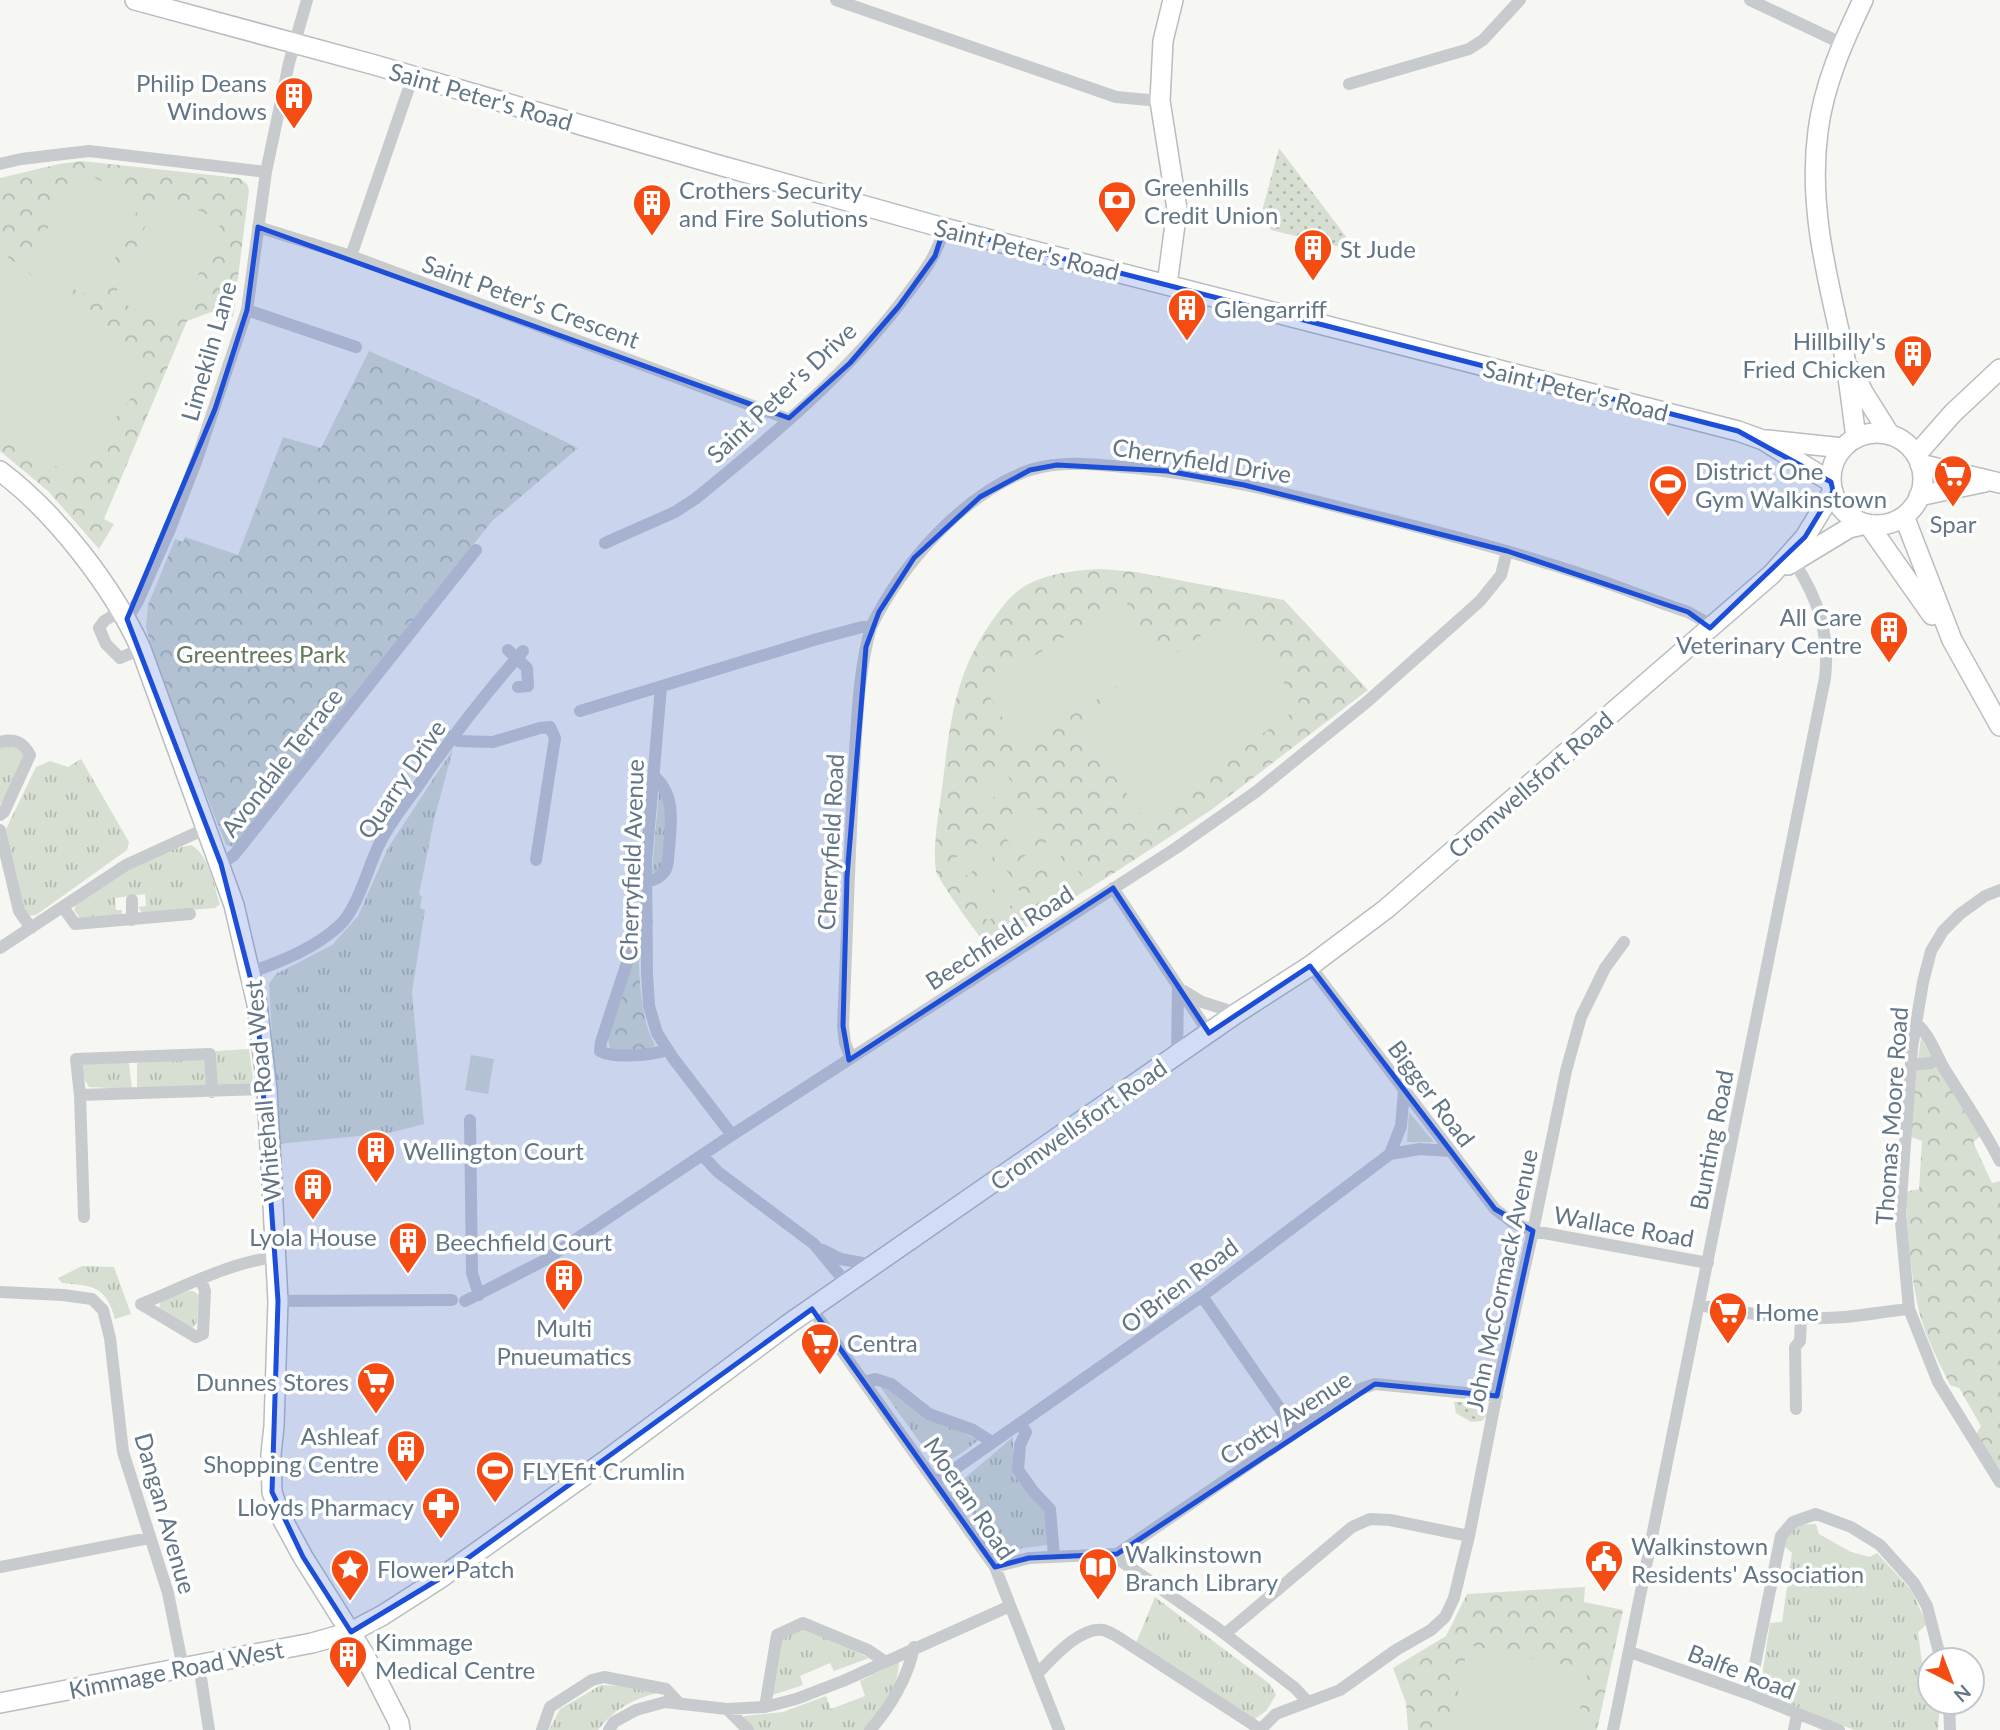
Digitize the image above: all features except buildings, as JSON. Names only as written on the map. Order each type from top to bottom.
[{"type":"main road","name":"Saint Peter's Road","points":[[135,0],[413,76],[944,228],[1763,440],[1849,443]]},
{"type":"main road","points":[[1167,285],[1177,209],[1160,101],[1163,41],[1173,0]]},
{"type":"main road","points":[[1849,443],[1843,351],[1820,248],[1816,179],[1818,130],[1823,104],[1831,75],[1863,0]]},
{"type":"main road","points":[[1843,351],[1863,392],[1908,449],[1922,486],[1913,507],[1903,516],[1884,524],[1867,524]]},
{"type":"main road","points":[[1908,449],[1953,413],[2000,369]]},
{"type":"main road","points":[[1993,482],[1867,434],[1849,443],[1832,470],[1832,487],[1845,512],[1867,524],[1952,640],[2000,726]]},
{"type":"main road","name":"Saint Peter's Road","points":[[1763,440],[1832,487]]},
{"type":"main road","name":"Whitehall Road West","points":[[0,471],[32,497],[59,526],[125,614],[141,649],[234,905],[251,972],[267,1089],[278,1301],[271,1454],[272,1492],[279,1513],[303,1558],[351,1632],[399,1723],[400,1730]]},
{"type":"main road","points":[[1919,496],[1993,482]]},
{"type":"main road","name":"Cromwellsfort Road","points":[[351,1632],[439,1579],[847,1284],[1237,1013],[1310,966],[1393,903],[1772,574],[1805,537],[1832,487]]},
{"type":"main road","points":[[1903,516],[1952,640]]},
{"type":"main road","name":"Cromwellsfort Road","points":[[1772,574],[1849,528],[1867,524]]},
{"type":"main road","name":"Kimmage Road West","points":[[0,1703],[312,1643],[351,1632]]},
{"type":"street","name":"Limekiln Lane","points":[[141,649],[120,658],[106,645],[99,628],[104,621],[125,614],[138,601],[197,459],[247,310],[266,172],[307,0]]},
{"type":"street","points":[[836,0],[1116,97],[1160,101]]},
{"type":"street","points":[[1349,84],[1469,49],[1483,40],[1520,0]]},
{"type":"street","points":[[1750,0],[1843,44]]},
{"type":"street","points":[[351,256],[413,76]]},
{"type":"street","points":[[0,164],[89,151],[266,172]]},
{"type":"street","name":"Saint Peter's Crescent","points":[[258,228],[351,256],[788,419]]},
{"type":"street","name":"Saint Peter's Drive","points":[[605,543],[675,512],[695,499],[850,363],[899,306],[935,256],[944,228]]},
{"type":"street","points":[[247,310],[356,347]]},
{"type":"street","name":"Cherryfield Drive","points":[[871,627],[892,589],[914,558],[947,524],[981,497],[1030,470],[1056,465],[1092,464],[1167,471],[1294,495],[1507,551],[1580,573],[1688,612],[1704,621],[1710,628]]},
{"type":"street","name":"Avondale Terrace","points":[[220,864],[234,855],[475,550]]},
{"type":"street","name":"Beechfield Road","points":[[278,1301],[459,1300],[479,1295],[545,1260],[1257,791],[1368,701],[1480,601],[1501,575],[1507,551]]},
{"type":"street","name":"Bunting Road","points":[[1613,1730],[1825,678],[1826,646],[1819,609],[1808,582],[1794,562]]},
{"type":"street","points":[[580,711],[817,639],[871,627]]},
{"type":"street","name":"Cherryfield Road","points":[[851,1058],[845,1044],[843,1026],[847,877],[858,704],[871,627]]},
{"type":"street","name":"Quarry Drive","points":[[251,972],[282,961],[315,944],[342,923],[382,839],[452,736],[516,653],[527,668],[528,686],[518,687]]},
{"type":"street","name":"Cherryfield Avenue","points":[[661,687],[646,882],[649,1006],[657,1033],[667,1050],[732,1135]]},
{"type":"street","points":[[452,736],[458,741],[494,742],[550,727],[555,738],[536,860]]},
{"type":"street","points":[[0,742],[9,739],[19,741],[30,755],[4,812],[0,815]]},
{"type":"street","points":[[646,882],[658,878],[667,867],[672,820],[669,796],[663,783],[654,776]]},
{"type":"street","points":[[0,948],[142,856],[207,828]]},
{"type":"street","points":[[0,830],[19,911],[31,928]]},
{"type":"street","points":[[1113,888],[1209,1033]]},
{"type":"street","name":"Thomas Moore Road","points":[[2000,890],[1985,896],[1960,914],[1943,931],[1931,951],[1916,1023],[1911,1065],[1900,1212],[1909,1309],[1938,1382],[2000,1482]]},
{"type":"street","points":[[132,900],[132,920]]},
{"type":"street","points":[[63,907],[75,924],[191,914]]},
{"type":"street","points":[[647,922],[638,929],[600,1051],[622,1055],[667,1050]]},
{"type":"street","name":"John McCormack Avenue","points":[[1307,1701],[1340,1690],[1396,1650],[1431,1630],[1445,1616],[1454,1598],[1566,1070],[1581,1017],[1605,968],[1624,942]]},
{"type":"street","name":"Bigger Road","points":[[1310,966],[1495,1209],[1512,1222],[1533,1231]]},
{"type":"street","points":[[1178,987],[1202,1002],[1237,1013]]},
{"type":"street","points":[[1177,1056],[1178,987]]},
{"type":"street","points":[[1916,1023],[1925,1033],[2000,1161]]},
{"type":"street","points":[[84,1217],[76,1059],[210,1054],[212,1092]]},
{"type":"street","points":[[1911,1065],[1931,1063],[1939,1059]]},
{"type":"street","points":[[79,1095],[267,1089]]},
{"type":"street","points":[[1390,1154],[1401,1126],[1404,1091]]},
{"type":"street","points":[[470,1121],[472,1273],[479,1295]]},
{"type":"street","points":[[1390,1154],[1420,1149],[1450,1151]]},
{"type":"street","name":"O'Brien Road","points":[[936,1482],[1202,1296],[1390,1154]]},
{"type":"street","points":[[703,1156],[718,1172],[814,1244],[841,1259],[874,1265]]},
{"type":"street","name":"Wallace Road","points":[[1533,1231],[1708,1263]]},
{"type":"street","points":[[814,1244],[847,1284]]},
{"type":"street","points":[[201,1280],[205,1291],[203,1334],[196,1336],[141,1304],[201,1280],[256,1260],[276,1257]]},
{"type":"street","name":"Dangan Avenue","points":[[0,1292],[92,1299],[103,1310],[110,1338],[123,1452],[209,1730]]},
{"type":"street","points":[[1202,1296],[1296,1432]]},
{"type":"street","points":[[1699,1305],[1745,1313],[1801,1317],[1843,1317],[1909,1309]]},
{"type":"street","name":"Moeran Road","points":[[812,1309],[995,1567],[1059,1730]]},
{"type":"street","points":[[1796,1409],[1795,1347],[1800,1341],[1801,1317]]},
{"type":"street","points":[[864,1382],[875,1379],[891,1384],[929,1413],[973,1430],[992,1442]]},
{"type":"street","name":"Crotty Avenue","points":[[1117,1554],[1358,1390],[1375,1384],[1497,1396]]},
{"type":"street","points":[[1020,1424],[1026,1432],[1020,1445],[1018,1470],[1032,1491],[1050,1509],[1054,1556]]},
{"type":"street","points":[[1749,1694],[1781,1536],[1793,1522],[1816,1514],[1851,1527],[1880,1545],[1914,1583],[1927,1606],[1937,1646]]},
{"type":"street","points":[[1225,1634],[1352,1527],[1370,1519],[1391,1520],[1469,1536]]},
{"type":"street","points":[[0,1567],[149,1538]]},
{"type":"street","points":[[995,1567],[1029,1558],[1117,1554],[1121,1561],[1225,1634],[1295,1688],[1307,1701],[1276,1714],[1260,1730],[1129,1643],[1103,1630],[1093,1630],[1071,1641],[1037,1674]]},
{"type":"street","points":[[609,1730],[614,1722],[636,1710],[665,1702],[727,1709],[765,1707],[796,1699],[1010,1606]]},
{"type":"street","points":[[765,1707],[777,1635],[803,1623],[868,1650],[884,1661]]},
{"type":"street","points":[[870,1730],[884,1714],[911,1659],[914,1647]]},
{"type":"street","name":"Balfe Road","points":[[1630,1652],[1749,1694],[1839,1730]]},
{"type":"street","points":[[542,1730],[550,1707],[592,1680],[604,1677],[666,1689],[681,1704]]},
{"type":"street","points":[[727,1709],[748,1730]]},
{"type":"street","points":[[1794,1730],[1797,1714]]},
{"type":"highlighted area","points":[[258,227],[789,418],[850,363],[899,306],[935,256],[944,228],[1738,431],[1831,482],[1833,491],[1805,537],[1710,628],[1688,612],[1507,551],[1244,485],[1167,471],[1057,465],[1030,470],[980,497],[914,558],[879,612],[866,647],[847,877],[843,1026],[849,1060],[1113,888],[1209,1033],[1310,966],[1495,1209],[1533,1231],[1497,1396],[1375,1384],[1117,1554],[1029,1558],[995,1567],[812,1309],[439,1579],[351,1632],[303,1557],[272,1492],[278,1301],[257,1004],[221,864],[127,619],[215,409],[247,310]]},
{"type":"green space","points":[[1279,148],[1357,251],[1271,230],[1261,215]]},
{"type":"green space","points":[[82,161],[239,178],[247,184],[249,190],[233,317],[211,312],[187,321],[104,519],[114,524],[99,549],[48,491],[0,451],[0,178]]},
{"type":"green space","points":[[75,169],[142,200],[96,299],[29,269]]},
{"type":"green space","points":[[160,193],[222,221],[175,327],[113,299]]},
{"type":"green space","points":[[0,251],[153,369],[70,477],[0,423]]},
{"type":"green space","name":"Greentrees Park","points":[[369,351],[476,398],[578,448],[492,521],[240,841],[232,847],[226,845],[154,660],[146,627],[148,605],[175,539],[183,542],[185,537],[238,555],[283,437],[321,448]]},
{"type":"green space","points":[[1102,569],[1136,572],[1284,600],[1368,690],[1211,810],[990,950],[936,871],[937,826],[957,697],[970,659],[980,640],[1015,593],[1052,575]]},
{"type":"green space","points":[[1124,599],[1162,659],[1021,747],[984,688]]},
{"type":"green space","points":[[1233,612],[1301,706],[1145,819],[1077,725]]},
{"type":"green space","points":[[6,745],[21,748],[25,756],[8,795],[0,804],[0,748]]},
{"type":"green space","points":[[453,749],[434,820],[419,894],[422,897],[420,908],[425,910],[412,992],[424,1124],[389,1133],[278,1144],[269,984],[276,974],[332,945],[358,916],[388,848]]},
{"type":"green space","points":[[81,759],[129,842],[127,850],[36,915],[26,916],[6,829],[36,767],[50,761],[68,767]]},
{"type":"green space","points":[[1002,767],[1013,784],[978,808],[966,791]]},
{"type":"green space","points":[[659,790],[666,801],[664,861],[658,871],[652,873]]},
{"type":"green space","points":[[1038,809],[1050,826],[1014,850],[1003,833]]},
{"type":"green space","points":[[1055,836],[1066,853],[1030,877],[1019,860]]},
{"type":"green space","points":[[985,838],[996,855],[961,879],[949,862]]},
{"type":"green space","points":[[191,845],[202,855],[210,871],[220,904],[215,908],[143,914],[138,907],[146,906],[145,894],[115,898],[116,910],[122,910],[121,915],[80,918],[74,910],[76,904],[131,869],[160,854]]},
{"type":"green space","points":[[999,860],[1011,877],[974,902],[963,885]]},
{"type":"green space","points":[[1072,863],[1083,878],[1047,903],[1035,886]]},
{"type":"green space","points":[[1013,881],[1024,897],[988,921],[977,905]]},
{"type":"green space","points":[[638,944],[643,1009],[655,1045],[640,1051],[610,1048],[607,1036]]},
{"type":"green space","points":[[1921,1038],[1945,1081],[1982,1135],[1973,1142],[1992,1183],[2000,1181],[2000,1474],[1975,1436],[1981,1426],[1959,1388],[1950,1385],[1934,1351],[1920,1315],[1914,1285],[1905,1192],[1919,1189],[1922,1141],[1911,1137],[1914,1084]]},
{"type":"green space","points":[[249,1049],[254,1085],[217,1086],[216,1051]]},
{"type":"green space","points":[[471,1055],[494,1059],[488,1094],[465,1090]]},
{"type":"green space","points":[[201,1056],[205,1061],[206,1087],[137,1088],[137,1063]]},
{"type":"green space","points":[[129,1063],[132,1089],[89,1087],[83,1077],[82,1065]]},
{"type":"green space","points":[[1409,1112],[1434,1142],[1407,1142]]},
{"type":"green space","points":[[82,1266],[114,1267],[131,1314],[115,1319],[103,1294],[83,1285],[62,1283],[58,1278]]},
{"type":"green space","points":[[188,1291],[199,1295],[197,1323],[192,1329],[159,1308],[161,1300]]},
{"type":"green space","points":[[878,1384],[882,1384],[928,1418],[979,1440],[951,1459],[932,1459]]},
{"type":"green space","points":[[1454,1402],[1478,1404],[1487,1415],[1482,1421],[1471,1422],[1456,1413]]},
{"type":"green space","points":[[1013,1437],[1013,1474],[1029,1495],[1045,1507],[1047,1545],[1000,1551],[958,1494],[959,1483]]},
{"type":"green space","points":[[1816,1524],[1819,1534],[1851,1552],[1870,1557],[1877,1553],[1911,1590],[1927,1624],[1918,1632],[1920,1646],[1916,1646],[1916,1716],[1939,1716],[1938,1730],[1854,1730],[1767,1695],[1763,1691],[1761,1682],[1770,1623],[1782,1622],[1792,1553],[1783,1545],[1784,1539],[1797,1525]]},
{"type":"green space","points":[[1585,1587],[1584,1602],[1623,1610],[1597,1730],[1408,1730],[1406,1703],[1393,1668],[1446,1636],[1467,1594]]},
{"type":"green space","points":[[1155,1597],[1270,1684],[1276,1695],[1266,1711],[1253,1720],[1136,1643]]},
{"type":"green space","points":[[794,1628],[812,1630],[869,1658],[834,1671],[830,1663],[800,1676],[803,1685],[770,1696],[779,1640]]},
{"type":"green space","points":[[1468,1645],[1588,1670],[1576,1730],[1450,1730]]},
{"type":"green space","points":[[899,1662],[896,1682],[888,1699],[865,1730],[754,1730],[742,1721],[744,1716],[783,1712],[826,1696],[831,1709],[865,1696],[860,1681]]},
{"type":"green space","points":[[601,1685],[635,1687],[657,1693],[624,1706],[598,1730],[549,1730],[560,1709]]},
{"type":"place","name":"Philip Deans Windows","points":[[294,130]]},
{"type":"place","name":"Greenhills Credit Union","points":[[1117,234]]},
{"type":"place","name":"Crothers Security and Fire Solutions","points":[[652,237]]},
{"type":"place","name":"St Jude","points":[[1313,282]]},
{"type":"place","name":"Glengarriff","points":[[1187,342]]},
{"type":"place","name":"Hillbilly's Fried Chicken","points":[[1913,388]]},
{"type":"place","name":"Spar","points":[[1953,508]]},
{"type":"place","name":"District One Gym Walkinstown","points":[[1668,518]]},
{"type":"place","name":"All Care Veterinary Centre","points":[[1889,664]]},
{"type":"place","name":"Wellington Court","points":[[376,1184]]},
{"type":"place","name":"Lyola House","points":[[313,1221]]},
{"type":"place","name":"Beechfield Court","points":[[408,1275]]},
{"type":"place","name":"Multi Pnueumatics","points":[[564,1312]]},
{"type":"place","name":"Home","points":[[1728,1345]]},
{"type":"place","name":"Centra","points":[[820,1376]]},
{"type":"place","name":"Dunnes Stores","points":[[376,1415]]},
{"type":"place","name":"Ashleaf Shopping Centre","points":[[406,1483]]},
{"type":"place","name":"FLYEfit Crumlin","points":[[495,1504]]},
{"type":"place","name":"Lloyds Pharmacy","points":[[441,1540]]},
{"type":"place","name":"Walkinstown Residents' Association","points":[[1604,1593]]},
{"type":"place","name":"Walkinstown Branch Library","points":[[1098,1601]]},
{"type":"place","name":"Flower Patch","points":[[350,1602]]},
{"type":"place","name":"Kimmage Medical Centre","points":[[348,1689]]}]
